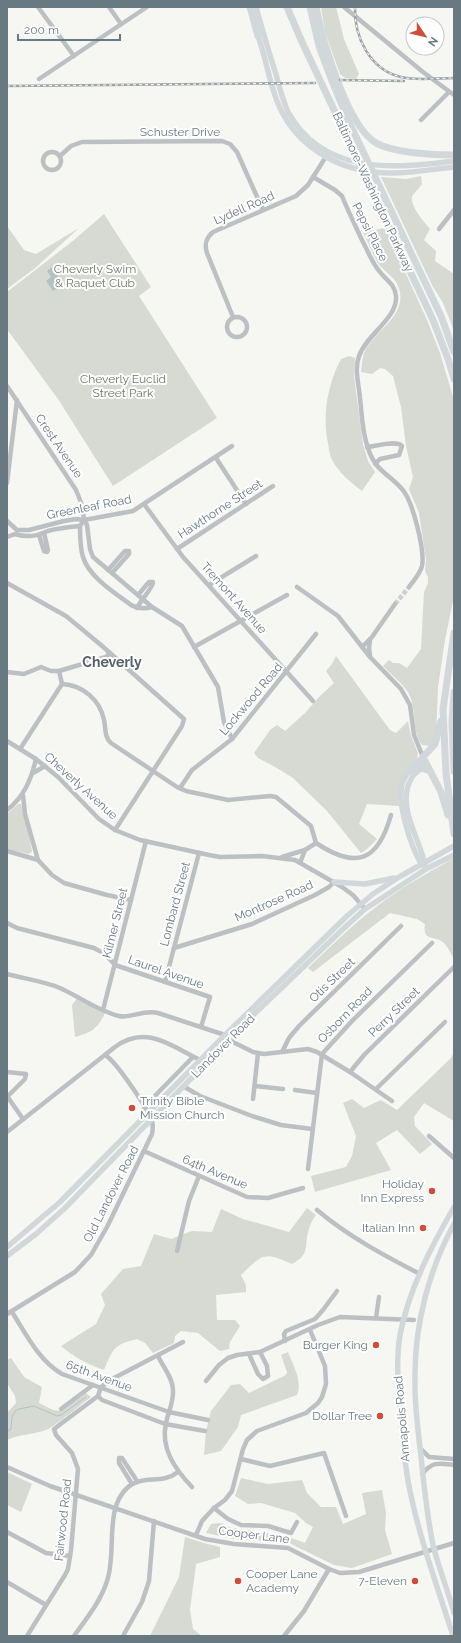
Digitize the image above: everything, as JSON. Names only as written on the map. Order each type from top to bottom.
[{"type":"highway","points":[[248,7],[258,36]]},
{"type":"highway","name":"Baltimore-Washington Parkway","points":[[287,7],[433,320],[446,351],[454,379]]},
{"type":"highway","points":[[312,8],[323,36],[333,69],[354,119],[362,131],[375,143],[388,148],[454,156]]},
{"type":"highway","name":"Baltimore-Washington Parkway","points":[[312,8],[317,40],[327,69],[366,158],[441,316],[454,352]]},
{"type":"highway","points":[[453,832],[442,796],[423,757],[435,744],[443,708],[454,633]]},
{"type":"highway","points":[[454,692],[452,722],[454,771]]},
{"type":"highway","points":[[443,708],[446,773],[453,832]]},
{"type":"highway","points":[[413,774],[421,768],[430,771]]},
{"type":"main road","points":[[256,7],[276,88],[278,105],[290,126],[306,143],[325,158],[349,167],[372,172],[403,173],[454,167]]},
{"type":"main road","points":[[258,36],[272,74]]},
{"type":"main road","points":[[276,88],[288,112],[302,131],[313,142],[328,152],[356,163],[386,167],[414,166],[454,161]]},
{"type":"main road","points":[[423,757],[422,763],[413,774],[407,787],[406,801],[423,862]]},
{"type":"main road","points":[[423,757],[411,768],[406,776],[402,785],[401,795],[408,832],[426,869]]},
{"type":"main road","name":"Landover Road","points":[[7,1246],[60,1202],[225,1035],[360,904],[398,877],[454,846]]},
{"type":"main road","points":[[420,848],[428,854],[439,854]]},
{"type":"main road","name":"Landover Road","points":[[7,1256],[36,1234],[64,1209],[229,1039],[365,909],[426,869],[454,855]]},
{"type":"main road","points":[[334,882],[366,884],[398,877]]},
{"type":"main road","name":"Annapolis Road","points":[[453,1636],[426,1551],[409,1489],[402,1435],[397,1374],[398,1348],[404,1319],[420,1274],[454,1207]]},
{"type":"main road","name":"Annapolis Road","points":[[454,1224],[431,1279],[419,1331],[415,1374],[422,1474],[428,1515],[434,1548],[454,1612]]},
{"type":"street","points":[[38,7],[74,56]]},
{"type":"street","points":[[109,7],[121,24]]},
{"type":"street","points":[[39,80],[147,7]]},
{"type":"street","points":[[344,7],[423,72],[454,95]]},
{"type":"street","points":[[421,120],[449,92]]},
{"type":"street","name":"Schuster Drive","points":[[60,156],[71,146],[82,142],[222,141],[230,144],[237,152],[263,210]]},
{"type":"street","name":"Lydell Road","points":[[233,317],[207,252],[206,242],[213,232],[296,196],[313,177],[328,152]]},
{"type":"street","name":"Pepsi Place","points":[[313,177],[342,196],[376,267],[395,289],[396,306],[364,347],[357,363],[358,382],[367,447]]},
{"type":"street","points":[[438,228],[454,210]]},
{"type":"street","name":"Lydell Road","points":[[233,317],[242,318],[246,322],[246,331],[239,336],[233,336],[227,330],[228,321],[233,317]]},
{"type":"street","name":"Crest Avenue","points":[[7,386],[76,490],[82,505],[84,520],[87,525],[91,554],[152,607],[181,624],[218,687],[224,722],[232,739]]},
{"type":"street","points":[[7,483],[17,400]]},
{"type":"street","points":[[14,417],[20,414],[27,416]]},
{"type":"street","points":[[375,464],[380,459],[400,455],[402,446],[400,444],[392,443],[367,447],[375,464],[377,468],[398,484],[408,496],[416,516],[422,565],[419,573],[409,587]]},
{"type":"street","name":"Greenleaf Road","points":[[16,532],[64,521],[76,519],[84,520],[128,512],[144,504],[216,458],[232,446]]},
{"type":"street","points":[[216,458],[246,504]]},
{"type":"street","name":"Hawthorne Street","points":[[177,549],[273,486]]},
{"type":"street","name":"Tremont Avenue","points":[[144,504],[177,549],[313,701]]},
{"type":"street","points":[[84,520],[80,526],[83,557],[88,568],[131,606],[146,609],[152,607]]},
{"type":"street","points":[[7,521],[16,532],[7,537]]},
{"type":"street","name":"Greenleaf Road","points":[[16,532],[28,537],[53,530],[80,526]]},
{"type":"street","points":[[128,550],[129,554],[110,572],[125,551],[128,550]]},
{"type":"street","points":[[210,585],[256,556]]},
{"type":"street","points":[[7,584],[66,616],[110,653],[184,720],[182,726],[115,830]]},
{"type":"street","points":[[297,587],[338,616],[370,657],[406,695],[410,705],[414,735],[423,757]]},
{"type":"street","points":[[194,647],[287,595]]},
{"type":"street","points":[[137,608],[140,596]]},
{"type":"street","points":[[362,647],[372,637],[396,604]]},
{"type":"street","name":"Lockwood Road","points":[[180,788],[192,770],[232,739],[316,634]]},
{"type":"street","points":[[370,657],[368,648],[372,637]]},
{"type":"street","points":[[7,672],[24,674],[41,667],[51,671],[59,671],[106,657],[110,653]]},
{"type":"street","points":[[20,749],[62,684],[59,671]]},
{"type":"street","points":[[62,684],[79,688],[92,697],[102,714],[108,741],[180,788],[186,791],[228,800],[270,796],[276,797],[311,826],[316,843],[342,857],[355,859],[361,858],[376,847],[380,842],[391,815]]},
{"type":"street","name":"Cheverly Avenue","points":[[7,740],[45,766],[65,783],[99,819],[127,836],[220,857],[280,857],[300,863],[348,891],[365,909]]},
{"type":"street","points":[[7,810],[23,795],[33,773],[36,760]]},
{"type":"street","points":[[33,773],[45,766]]},
{"type":"street","points":[[23,795],[25,814],[38,860],[52,875],[64,883],[106,896],[131,900]]},
{"type":"street","name":"Kilmer Street","points":[[103,1010],[146,841]]},
{"type":"street","points":[[280,857],[305,850],[316,843]]},
{"type":"street","points":[[300,863],[305,850]]},
{"type":"street","points":[[7,851],[38,860]]},
{"type":"street","name":"Lombard Street","points":[[166,982],[199,853]]},
{"type":"street","name":"Montrose Road","points":[[174,948],[252,924],[315,895],[329,887],[334,882]]},
{"type":"street","name":"Laurel Avenue","points":[[7,923],[17,928],[94,948],[105,954],[115,966],[210,997],[201,1027]]},
{"type":"street","name":"Otis Street","points":[[282,1052],[289,1038],[299,1026],[401,926]]},
{"type":"street","name":"Osborn Road","points":[[308,1169],[322,1054],[352,1021],[432,944]]},
{"type":"street","name":"Perry Street","points":[[350,1072],[364,1055],[454,967]]},
{"type":"street","points":[[7,974],[55,986],[103,1010],[122,1016],[150,1011],[201,1027],[225,1035],[248,1050],[258,1054],[308,1049],[322,1054],[392,1101]]},
{"type":"street","points":[[376,1089],[445,1022]]},
{"type":"street","points":[[7,1132],[126,1040],[142,1036],[160,1040],[200,1060]]},
{"type":"street","points":[[253,1099],[258,1054]]},
{"type":"street","name":"Old Landover Road","points":[[7,1314],[75,1272],[90,1256],[107,1227],[152,1134],[153,1126],[148,1112],[113,1062],[105,1055]]},
{"type":"street","points":[[144,1107],[193,1057]]},
{"type":"street","points":[[7,1072],[26,1074],[25,1079],[7,1096],[23,1119]]},
{"type":"street","points":[[183,1086],[200,1096],[259,1118],[281,1125],[312,1129]]},
{"type":"street","points":[[255,1086],[283,1089]]},
{"type":"street","points":[[295,1090],[317,1093]]},
{"type":"street","points":[[430,1136],[454,1158]]},
{"type":"street","name":"64th Avenue","points":[[144,1151],[243,1196],[252,1198],[272,1198],[303,1188]]},
{"type":"street","points":[[177,1252],[189,1201],[199,1176]]},
{"type":"street","points":[[317,1210],[357,1240],[420,1274]]},
{"type":"street","points":[[285,1340],[284,1334],[286,1331],[315,1318],[337,1291]]},
{"type":"street","points":[[376,1318],[379,1297]]},
{"type":"street","name":"65th Avenue","points":[[12,1312],[48,1365],[69,1378],[100,1387],[169,1412],[208,1420]]},
{"type":"street","points":[[206,1381],[219,1365],[228,1358],[260,1352],[318,1325],[340,1317],[414,1320]]},
{"type":"street","points":[[315,1318],[318,1325]]},
{"type":"street","points":[[196,1535],[202,1521],[214,1508],[225,1500],[232,1491],[243,1450],[248,1440],[257,1431],[306,1413],[318,1403],[322,1397],[326,1384],[325,1366],[310,1330]]},
{"type":"street","points":[[98,1396],[100,1387],[112,1379],[183,1342]]},
{"type":"street","points":[[249,1354],[258,1374],[263,1379],[268,1376],[267,1366],[260,1352]]},
{"type":"street","points":[[158,1356],[174,1392],[165,1424],[167,1447],[171,1461],[178,1472],[192,1487]]},
{"type":"street","points":[[61,1409],[94,1385]]},
{"type":"street","name":"65th Avenue","points":[[98,1396],[102,1400],[165,1424],[205,1431]]},
{"type":"street","name":"Fairwood Road","points":[[27,1636],[65,1575],[68,1569],[70,1556],[78,1477],[76,1459],[67,1446],[54,1432],[56,1426],[98,1396]]},
{"type":"street","points":[[420,1447],[429,1457],[454,1459]]},
{"type":"street","points":[[241,1459],[270,1466],[324,1453],[346,1516]]},
{"type":"street","points":[[119,1458],[122,1458],[135,1482],[119,1463],[119,1458]]},
{"type":"street","points":[[422,1474],[434,1464],[454,1465]]},
{"type":"street","name":"Cooper Lane","points":[[7,1467],[38,1481],[76,1495],[217,1542],[288,1548],[329,1570],[340,1573],[359,1572],[454,1543]]},
{"type":"street","points":[[74,1636],[94,1606],[108,1581],[112,1561],[113,1516],[121,1496],[125,1490],[135,1482],[164,1480],[178,1472]]},
{"type":"street","points":[[214,1508],[228,1519],[241,1525],[268,1526],[291,1533],[297,1522]]},
{"type":"street","points":[[123,1636],[142,1602],[149,1581],[154,1521]]},
{"type":"street","points":[[7,1532],[46,1553],[70,1556]]},
{"type":"street","points":[[284,1636],[304,1611],[329,1570]]},
{"type":"street","points":[[7,1582],[46,1606]]},
{"type":"green space","points":[[321,7],[336,7],[344,39],[359,74],[356,79],[345,78],[340,74],[325,32]]},
{"type":"green space","points":[[421,176],[422,184],[413,195],[412,201],[418,214],[430,229],[424,240],[436,251],[435,261],[454,274],[454,331],[443,303],[432,285],[381,177],[406,179]]},
{"type":"green space","name":"Cheverly Euclid Street Park","points":[[104,214],[151,287],[139,296],[217,418],[113,486],[58,399],[7,329],[7,292],[74,240]]},
{"type":"green space","points":[[7,226],[24,250],[36,254],[79,228],[34,269],[7,289]]},
{"type":"green space","points":[[385,228],[427,320],[440,353],[454,400],[454,596],[445,640],[438,687],[436,737],[429,746],[422,745],[416,733],[413,706],[409,694],[383,666],[389,660],[393,663],[399,663],[407,668],[421,649],[424,592],[428,583],[428,577],[425,571],[426,560],[419,513],[409,489],[413,477],[406,446],[401,407],[393,376],[385,369],[380,368],[372,374],[361,372],[364,353],[375,337],[395,314],[399,305],[400,296],[398,286],[392,277],[378,263],[363,232]]},
{"type":"green space","points":[[349,356],[355,358],[354,376],[363,444],[368,461],[375,472],[362,491],[337,468],[331,458],[326,432],[327,400],[336,369],[341,359]]},
{"type":"green space","points":[[336,656],[390,730],[396,733],[408,721],[411,736],[418,753],[417,758],[406,771],[400,806],[367,804],[359,824],[377,839],[361,853],[327,811],[293,778],[258,758],[254,753],[270,730],[277,725],[285,731],[334,683],[326,671]]},
{"type":"green space","points":[[18,804],[21,804],[29,834],[32,852],[28,854],[7,849],[7,814]]},
{"type":"green space","points":[[454,858],[454,959],[444,943],[425,934],[425,924],[417,919],[390,913],[313,972],[308,968],[350,929],[385,900]]},
{"type":"green space","points":[[78,997],[106,1011],[100,1022],[91,1031],[75,1037],[72,1005]]},
{"type":"green space","points":[[454,1052],[454,1121],[424,1103],[414,1117],[415,1126],[432,1144],[420,1154],[397,1130],[376,1143],[391,1170],[315,1192],[311,1176],[346,1167],[352,1156],[356,1136],[343,1103],[352,1099],[364,1108],[381,1100],[397,1110],[451,1058]]},
{"type":"green space","points":[[307,1208],[316,1215],[309,1227],[305,1253],[298,1260],[292,1264],[269,1256],[259,1259],[241,1275],[246,1285],[246,1292],[216,1295],[217,1320],[235,1320],[240,1326],[230,1342],[229,1349],[220,1351],[198,1333],[181,1331],[175,1336],[174,1343],[153,1353],[145,1343],[137,1339],[119,1345],[112,1352],[104,1370],[81,1360],[61,1346],[96,1324],[105,1305],[101,1294],[123,1269],[141,1266],[154,1234],[171,1239],[192,1231],[212,1232],[221,1209],[243,1219],[289,1232]]},
{"type":"green space","points":[[288,1352],[298,1379],[299,1390],[297,1395],[241,1415],[238,1427],[221,1451],[204,1455],[206,1431],[211,1411],[231,1385],[240,1384],[249,1393],[286,1375],[287,1372],[281,1355]]},
{"type":"green space","points":[[11,1358],[24,1377],[42,1387],[39,1403],[53,1410],[62,1411],[86,1393],[91,1397],[46,1430],[7,1440],[7,1413],[16,1403],[15,1396],[7,1383],[7,1360]]},
{"type":"green space","points":[[7,1472],[32,1484],[21,1512],[7,1505]]},
{"type":"green space","points":[[241,1478],[268,1484],[302,1480],[307,1493],[321,1507],[336,1507],[343,1524],[366,1514],[362,1493],[382,1490],[386,1513],[385,1530],[392,1554],[352,1568],[334,1565],[287,1542],[234,1539],[206,1533],[211,1524],[221,1523],[232,1528],[286,1536],[305,1543],[313,1527],[295,1513],[261,1503],[248,1504],[235,1496]]},
{"type":"green space","points":[[185,1537],[220,1547],[220,1557],[196,1564],[190,1610],[193,1629],[202,1636],[150,1636],[179,1577]]},
{"type":"shaded area","points":[[52,267],[61,281],[52,288],[60,283],[62,285],[53,291],[46,281],[51,277],[47,271]]},
{"type":"waterway","points":[[7,1432],[11,1429],[12,1417],[15,1411],[19,1409],[34,1406],[57,1416],[61,1415],[86,1397]]},
{"type":"tunnel","points":[[395,604],[409,587]]},
{"type":"railway","points":[[355,7],[357,30],[361,40],[366,51],[381,67],[390,73],[407,78],[454,78]]},
{"type":"railway","points":[[340,80],[404,81]]},
{"type":"railway","points":[[7,86],[315,83]]},
{"type":"place","name":"Trinity Bible Mission Church","points":[[132,1108]]},
{"type":"place","name":"Holiday Inn Express","points":[[432,1191]]},
{"type":"place","name":"Italian Inn","points":[[423,1228]]},
{"type":"place","name":"Burger King","points":[[376,1345]]},
{"type":"place","name":"Dollar Tree","points":[[380,1416]]},
{"type":"place","name":"Cooper Lane Academy","points":[[238,1581]]},
{"type":"place","name":"7-Eleven","points":[[415,1581]]},
{"type":"district","name":"Cheverly","points":[[112,662]]},
{"type":"park label","name":"Cheverly Swim & Raquet Club","points":[[95,276]]}]
